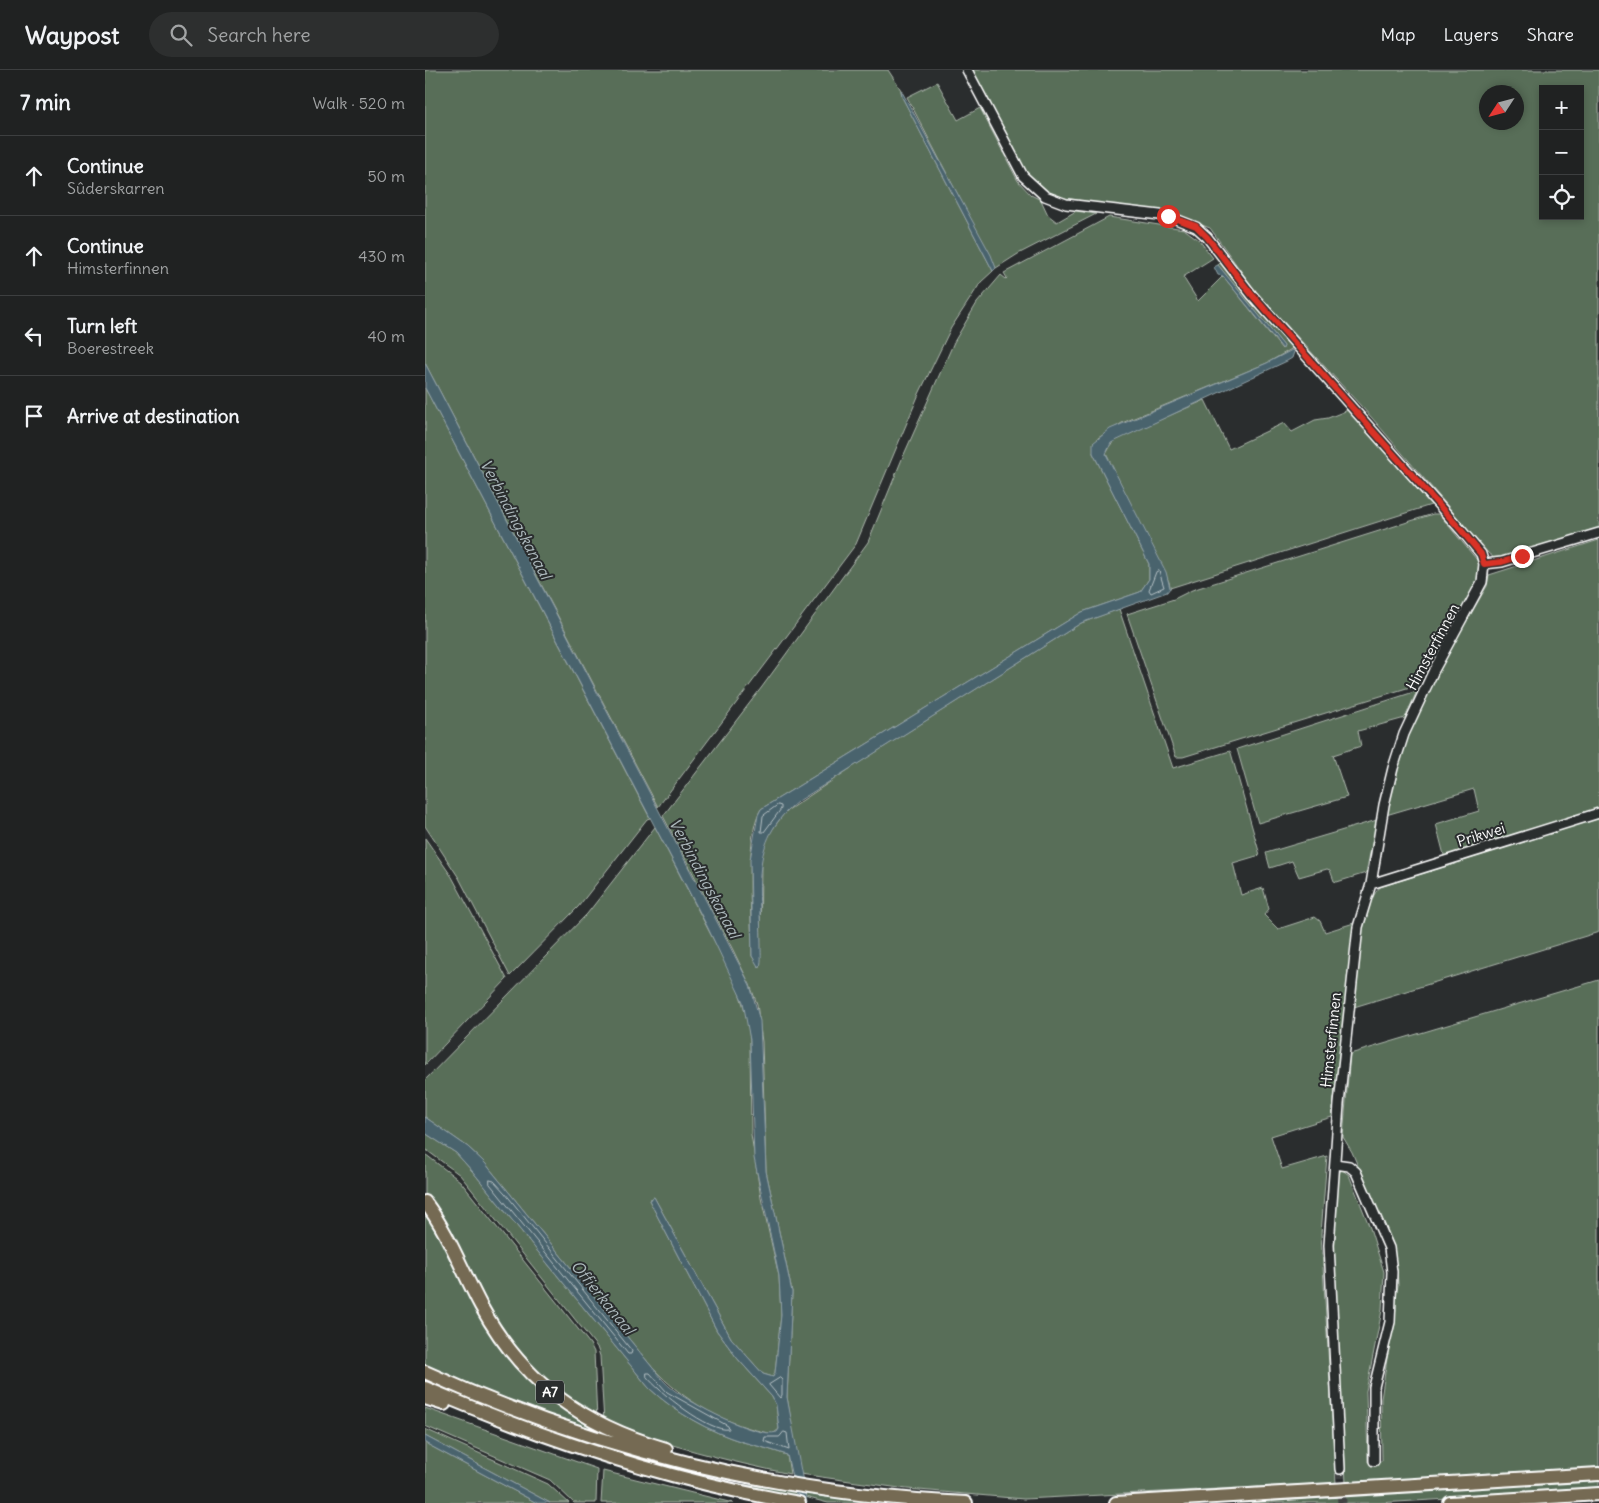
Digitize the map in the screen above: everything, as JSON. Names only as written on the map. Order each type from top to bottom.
[{"type":"highway","name":"A7","points":[[425,1202],[445,1231],[493,1328],[516,1359],[547,1390],[576,1411],[615,1431],[761,1479]]},
{"type":"highway","name":"A7","points":[[425,1372],[494,1402],[603,1440],[698,1465],[761,1479],[829,1490],[966,1503]]},
{"type":"highway","points":[[425,1388],[476,1410],[553,1439],[638,1467],[764,1497],[799,1503]]},
{"type":"highway","points":[[425,1398],[476,1410]]},
{"type":"highway","points":[[1116,1503],[1599,1474]]},
{"type":"highway","points":[[1450,1503],[1599,1494]]},
{"type":"street","points":[[967,70],[1023,176],[1045,196],[1066,204],[1168,216],[1196,226],[1207,237],[1252,295],[1461,530],[1481,554],[1484,564],[1502,562],[1599,533]]},
{"type":"street","name":"Himsterfinnen","points":[[1340,1469],[1329,1245],[1358,927],[1371,884],[1384,805],[1404,734],[1434,670],[1482,582],[1484,564]]},
{"type":"street","name":"Prikwei","points":[[1371,884],[1599,813]]},
{"type":"street","points":[[1335,1164],[1349,1166],[1356,1172],[1389,1248],[1392,1272],[1390,1322],[1374,1387],[1374,1461]]},
{"type":"green space","points":[[425,70],[888,70],[901,90],[902,97],[993,271],[981,282],[951,328],[919,394],[856,544],[658,807],[425,363]]},
{"type":"green space","points":[[971,70],[1599,70],[1599,529],[1509,557],[1494,558],[1372,418],[1256,292],[1210,228],[1174,215],[1058,197],[1040,188],[1023,171]]},
{"type":"green space","points":[[937,82],[958,120],[980,108],[1018,181],[1031,195],[1041,200],[1048,215],[1057,222],[1076,211],[1096,214],[1018,254],[996,268],[907,97]]},
{"type":"green space","points":[[1109,217],[1184,229],[1199,240],[1213,258],[1183,277],[1198,301],[1223,276],[1282,349],[1284,346],[1218,265],[1221,261],[1295,347],[1267,363],[1122,423],[1098,438],[1093,453],[1149,564],[1149,579],[1140,592],[1082,612],[761,809],[752,838],[750,901],[752,956],[760,968],[761,855],[767,837],[785,812],[857,764],[1081,623],[1119,609],[1173,768],[1230,751],[1231,753],[1260,855],[1233,863],[1241,895],[1263,888],[1269,909],[1264,915],[1278,929],[1315,917],[1320,921],[1325,932],[1354,923],[1332,1117],[1271,1136],[1282,1169],[1327,1156],[1321,1234],[1336,1483],[1024,1499],[907,1489],[800,1474],[787,1397],[792,1292],[766,1171],[762,1042],[757,1004],[733,950],[663,816],[762,687],[868,542],[902,459],[954,342],[977,303],[1001,275],[1007,278],[1004,273]]},
{"type":"green space","points":[[425,388],[650,818],[647,819],[578,907],[510,976],[459,878],[425,826]]},
{"type":"green space","points":[[1205,400],[1229,449],[1284,423],[1292,432],[1315,420],[1328,418],[1348,410],[1431,505],[1170,588],[1169,582],[1106,454],[1114,440]]},
{"type":"green space","points":[[1433,514],[1439,514],[1477,560],[1480,576],[1474,593],[1454,623],[1441,627],[1410,687],[1183,757],[1176,757],[1127,614],[1174,599],[1192,590]]},
{"type":"green space","points":[[1599,540],[1599,810],[1445,859],[1436,824],[1479,811],[1474,789],[1386,815],[1393,782],[1403,750],[1428,689],[1487,586],[1489,575]]},
{"type":"green space","points":[[1417,691],[1405,718],[1358,731],[1361,746],[1333,755],[1347,797],[1258,823],[1237,749]]},
{"type":"green space","points":[[1599,818],[1599,932],[1354,1007],[1357,961],[1362,928],[1372,898],[1380,887]]},
{"type":"green space","points":[[1377,820],[1366,873],[1337,882],[1334,881],[1330,870],[1327,869],[1299,877],[1292,861],[1270,868],[1266,853]]},
{"type":"green space","points":[[655,827],[736,983],[747,1017],[750,1040],[751,1134],[761,1198],[779,1276],[781,1315],[773,1377],[763,1374],[731,1338],[654,1197],[649,1200],[717,1331],[737,1358],[772,1397],[776,1405],[779,1429],[773,1434],[739,1425],[722,1418],[692,1401],[664,1380],[485,1163],[468,1147],[425,1117],[425,1080],[587,914]]},
{"type":"green space","points":[[425,838],[452,877],[507,979],[425,1065]]},
{"type":"green space","points":[[1599,980],[1599,1467],[1346,1483],[1334,1266],[1337,1180],[1341,1169],[1349,1175],[1370,1228],[1384,1272],[1382,1310],[1366,1391],[1368,1462],[1382,1461],[1381,1399],[1398,1285],[1397,1269],[1389,1240],[1352,1152],[1343,1137],[1350,1054]]},
{"type":"green space","points":[[425,1133],[456,1153],[473,1172],[649,1388],[681,1413],[705,1427],[730,1438],[787,1455],[790,1474],[696,1452],[604,1422],[600,1356],[597,1347],[460,1175],[425,1149]]},
{"type":"green space","points":[[425,1154],[460,1181],[590,1344],[594,1352],[597,1419],[571,1404],[518,1358],[425,1197]]},
{"type":"green space","points":[[425,1208],[507,1355],[632,1443],[517,1404],[425,1365]]},
{"type":"green space","points":[[425,1408],[597,1469],[596,1503],[574,1503],[550,1480],[425,1426]]},
{"type":"green space","points":[[425,1429],[548,1484],[569,1503],[550,1503],[425,1436]]},
{"type":"green space","points":[[425,1443],[537,1503],[425,1503]]},
{"type":"green space","points":[[603,1471],[733,1503],[601,1503]]},
{"type":"green space","points":[[1599,1478],[1599,1490],[1591,1491],[1379,1503],[1206,1503]]},
{"type":"green space","points":[[732,1483],[796,1491],[798,1500],[737,1485]]},
{"type":"green space","points":[[803,1492],[888,1503],[828,1503],[805,1497]]},
{"type":"water","points":[[901,90],[991,255],[996,268],[993,271],[902,97]]},
{"type":"water","points":[[1218,265],[1284,346],[1283,349],[1223,276],[1218,275],[1214,267]]},
{"type":"water","points":[[1292,350],[1294,352],[1292,358],[1287,361],[1111,443],[1106,454],[1166,572],[1170,588],[1167,592],[1081,623],[797,802],[781,817],[771,833],[764,850],[761,868],[759,887],[761,964],[759,968],[752,956],[750,860],[758,815],[761,809],[1082,612],[1140,592],[1149,579],[1149,564],[1093,453],[1093,443],[1110,429],[1267,363]]},
{"type":"water","points":[[425,363],[750,985],[760,1021],[766,1171],[792,1292],[787,1397],[807,1503],[798,1503],[787,1455],[730,1438],[705,1427],[681,1413],[649,1388],[473,1172],[456,1153],[425,1133],[425,1117],[468,1147],[485,1163],[671,1388],[724,1419],[754,1430],[767,1433],[777,1432],[779,1429],[776,1405],[772,1397],[737,1358],[717,1331],[649,1200],[654,1197],[731,1338],[763,1374],[773,1377],[781,1315],[779,1276],[754,1158],[750,1040],[743,1002],[707,926],[425,388]]},
{"type":"water","points":[[425,1436],[550,1503],[537,1503],[425,1443]]},
{"type":"tunnel","points":[[1340,1469],[1342,1503]]},
{"type":"route","points":[[1168,216],[1196,226],[1207,237],[1252,295],[1461,530],[1481,554],[1484,564],[1493,564],[1522,556]]},
{"type":"water label","name":"Verbindingskanaal","points":[[516,519]]},
{"type":"water label","name":"Verbindingskanaal","points":[[705,878]]},
{"type":"water label","name":"Offierkanaal","points":[[603,1297]]}]
